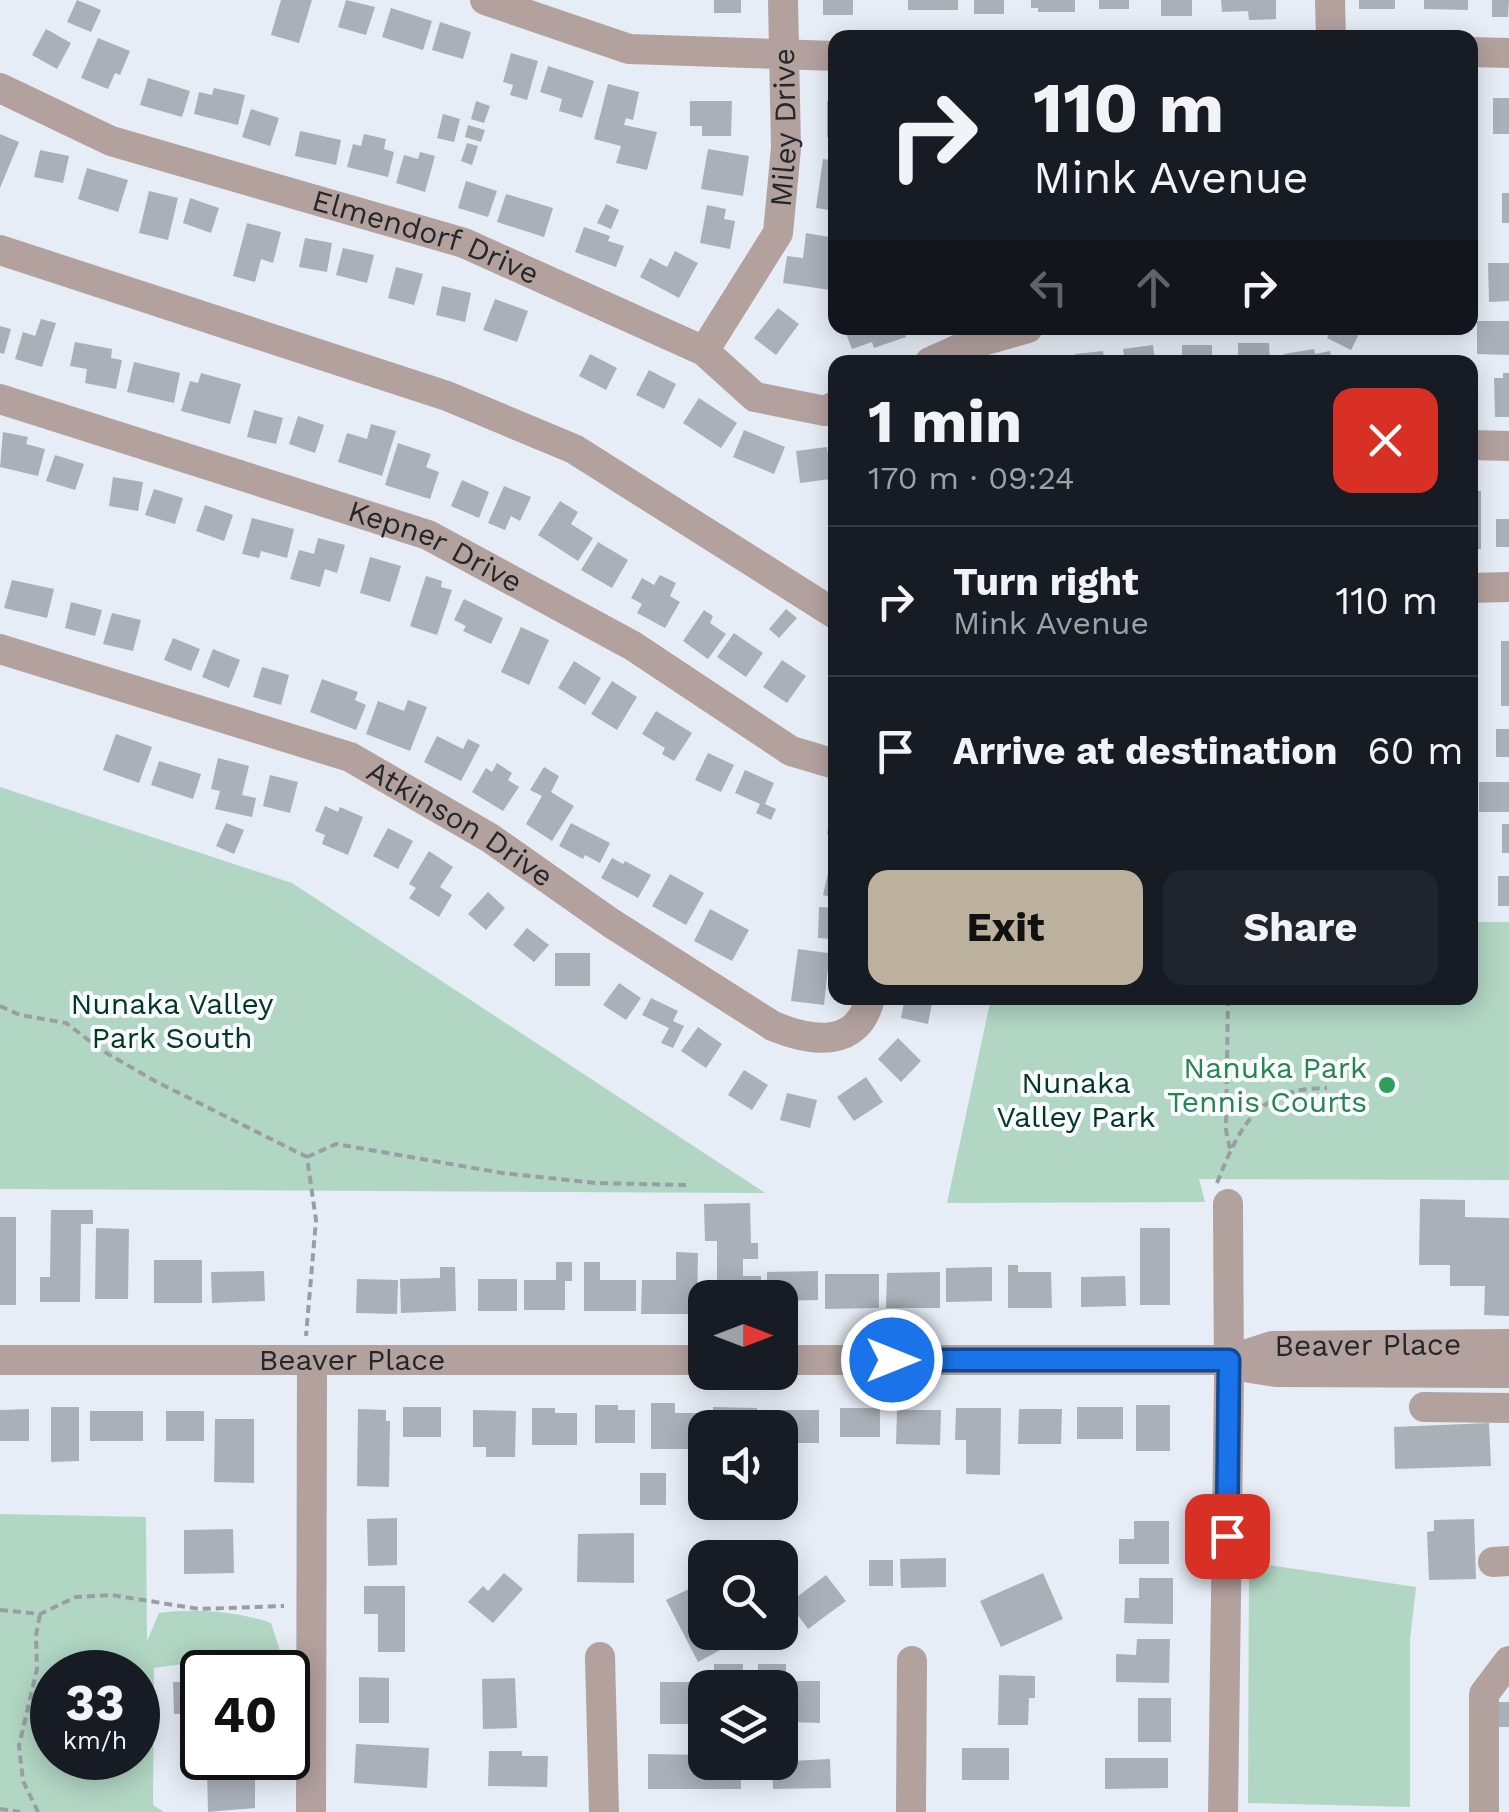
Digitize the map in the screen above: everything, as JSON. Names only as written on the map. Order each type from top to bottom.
[{"type":"street","points":[[485,0],[629,49],[828,56]]},
{"type":"street","name":"Miley Drive","points":[[704,352],[778,234],[786,148],[783,0]]},
{"type":"street","points":[[1330,0],[1331,30]]},
{"type":"street","points":[[1478,52],[1509,53]]},
{"type":"street","name":"Elmendorf Drive","points":[[0,88],[111,141],[464,243],[704,352],[755,397],[828,410]]},
{"type":"street","points":[[0,250],[448,396],[574,449],[828,609]]},
{"type":"street","points":[[946,355],[1003,335]]},
{"type":"street","name":"Kepner Drive","points":[[0,400],[428,535],[633,646],[792,751],[828,762]]},
{"type":"street","points":[[1478,445],[1509,446]]},
{"type":"street","points":[[1478,588],[1509,588]]},
{"type":"street","name":"Atkinson Drive","points":[[0,649],[350,757],[490,838],[610,923],[773,1026],[801,1038],[824,1040],[850,1030],[866,1014],[868,1005]]},
{"type":"street","points":[[1224,1812],[1228,1204]]},
{"type":"street","name":"Beaver Place","points":[[798,1360],[1229,1360],[1272,1346],[1509,1344]]},
{"type":"street","name":"Beaver Place","points":[[0,1360],[688,1360]]},
{"type":"street","points":[[312,1360],[312,1812]]},
{"type":"street","name":"Beaver Place","points":[[1229,1360],[1276,1372],[1509,1373]]},
{"type":"street","points":[[1424,1407],[1509,1408]]},
{"type":"street","points":[[600,1657],[604,1812]]},
{"type":"street","points":[[910,1812],[912,1661]]},
{"type":"street","points":[[1484,1812],[1497,1766],[1484,1694],[1509,1661]]},
{"type":"path","points":[[1228,1005],[1226,1130],[1230,1149]]},
{"type":"path","points":[[0,1006],[20,1016],[66,1023],[103,1051],[153,1080],[307,1157]]},
{"type":"path","points":[[1228,1204],[1216,1204],[1217,1183],[1230,1149],[1246,1123],[1266,1101],[1288,1091],[1327,1088]]},
{"type":"path","points":[[307,1157],[336,1144],[502,1173],[596,1184],[686,1185]]},
{"type":"path","points":[[307,1157],[316,1220],[306,1335],[312,1360]]},
{"type":"path","points":[[0,1610],[40,1614],[76,1597],[112,1595],[198,1609],[312,1606]]},
{"type":"path","points":[[38,1812],[23,1781],[19,1746],[37,1669],[40,1614]]},
{"type":"path","points":[[0,1809],[20,1812]]},
{"type":"green space","name":"Nunaka Valley Park South","points":[[0,787],[292,883],[765,1193],[0,1189]]},
{"type":"green space","name":"Nunaka Valley Park","points":[[1478,922],[1509,922],[1509,1180],[1199,1179],[1205,1202],[947,1203],[989,1005],[1478,1005]]},
{"type":"green space","points":[[0,1514],[146,1517],[147,1641],[159,1613],[215,1612],[271,1623],[280,1650],[180,1650],[180,1664],[160,1667],[160,1650],[30,1650],[30,1780],[153,1780],[153,1805],[164,1812],[0,1812]]},
{"type":"green space","points":[[1249,1562],[1416,1587],[1410,1640],[1410,1807],[1248,1803]]},
{"type":"building","points":[[77,0],[101,10],[91,32],[67,22]]},
{"type":"building","points":[[281,0],[312,0],[299,43],[271,35]]},
{"type":"building","points":[[346,0],[375,7],[366,35],[338,27]]},
{"type":"building","points":[[714,0],[741,0],[741,13],[714,13]]},
{"type":"building","points":[[823,0],[853,0],[853,15],[823,15]]},
{"type":"building","points":[[908,0],[958,0],[958,10],[908,10]]},
{"type":"building","points":[[974,0],[1004,0],[1004,14],[974,14]]},
{"type":"building","points":[[1031,0],[1075,0],[1075,12],[1038,12],[1038,8],[1031,8]]},
{"type":"building","points":[[1099,0],[1129,0],[1129,9],[1099,9]]},
{"type":"building","points":[[1161,0],[1192,0],[1192,16],[1161,16]]},
{"type":"building","points":[[1221,0],[1276,0],[1276,19],[1249,20],[1248,11],[1222,12]]},
{"type":"building","points":[[1359,0],[1395,0],[1395,9],[1359,9]]},
{"type":"building","points":[[1424,0],[1468,0],[1468,10],[1424,9]]},
{"type":"building","points":[[1492,0],[1509,0],[1508,17],[1492,17]]},
{"type":"building","points":[[391,8],[432,21],[423,50],[382,37]]},
{"type":"building","points":[[440,22],[471,32],[463,59],[432,50]]},
{"type":"building","points":[[46,29],[71,43],[57,69],[32,55]]},
{"type":"building","points":[[98,38],[130,51],[120,75],[115,73],[108,89],[81,78]]},
{"type":"building","points":[[511,53],[538,61],[527,100],[510,95],[513,85],[503,82]]},
{"type":"building","points":[[548,66],[594,81],[582,118],[559,111],[562,99],[540,92]]},
{"type":"building","points":[[148,78],[190,91],[182,117],[140,105]]},
{"type":"building","points":[[608,84],[639,92],[633,120],[626,118],[624,125],[657,132],[647,170],[616,163],[621,146],[594,139]]},
{"type":"building","points":[[214,88],[245,95],[238,125],[194,114],[199,92],[212,95]]},
{"type":"building","points":[[1493,98],[1509,98],[1509,134],[1493,134]]},
{"type":"building","points":[[476,101],[490,106],[484,123],[471,119]]},
{"type":"building","points":[[690,101],[732,101],[731,136],[702,136],[702,126],[690,126]]},
{"type":"building","points":[[251,109],[279,118],[270,146],[242,137]]},
{"type":"building","points":[[443,114],[460,119],[454,142],[437,138]]},
{"type":"building","points":[[468,125],[485,130],[481,142],[465,137]]},
{"type":"building","points":[[300,131],[341,140],[336,165],[295,156]]},
{"type":"building","points":[[0,134],[19,142],[0,188]]},
{"type":"building","points":[[364,134],[386,139],[384,149],[394,152],[388,177],[347,167],[353,144],[361,146]]},
{"type":"building","points":[[467,143],[478,146],[472,165],[461,161]]},
{"type":"building","points":[[708,149],[749,156],[743,196],[701,189]]},
{"type":"building","points":[[40,150],[69,156],[63,183],[34,177]]},
{"type":"building","points":[[420,152],[435,156],[425,192],[396,183],[404,155],[418,159]]},
{"type":"building","points":[[823,159],[828,160],[828,210],[816,208]]},
{"type":"building","points":[[87,168],[128,180],[118,212],[78,199]]},
{"type":"building","points":[[466,181],[497,191],[488,217],[458,208]]},
{"type":"building","points":[[149,191],[178,198],[168,240],[139,233]]},
{"type":"building","points":[[1502,193],[1509,193],[1509,223],[1502,223]]},
{"type":"building","points":[[506,194],[553,208],[544,237],[497,222]]},
{"type":"building","points":[[190,198],[219,208],[211,233],[183,223]]},
{"type":"building","points":[[606,204],[619,210],[611,229],[597,223]]},
{"type":"building","points":[[707,205],[726,209],[724,219],[735,221],[730,249],[700,243]]},
{"type":"building","points":[[247,223],[281,232],[273,263],[261,259],[255,282],[233,276]]},
{"type":"building","points":[[584,227],[610,236],[608,241],[624,246],[616,267],[575,252]]},
{"type":"building","points":[[806,233],[828,237],[828,290],[783,283],[787,256],[803,258]]},
{"type":"building","points":[[305,238],[332,243],[327,272],[299,267]]},
{"type":"building","points":[[343,248],[374,255],[367,283],[336,275]]},
{"type":"building","points":[[675,251],[698,263],[679,298],[640,277],[650,258],[667,267]]},
{"type":"building","points":[[1488,263],[1509,263],[1509,301],[1489,302]]},
{"type":"building","points":[[396,267],[423,274],[414,305],[388,298]]},
{"type":"building","points":[[442,286],[471,293],[465,322],[436,315]]},
{"type":"building","points":[[495,299],[528,311],[517,342],[483,330]]},
{"type":"building","points":[[778,308],[799,324],[776,355],[754,338]]},
{"type":"building","points":[[41,319],[56,323],[42,367],[15,359],[23,332],[35,336]]},
{"type":"building","points":[[1478,321],[1509,321],[1509,355],[1477,354]]},
{"type":"building","points":[[0,326],[11,329],[4,354],[0,353]]},
{"type":"building","points":[[847,335],[906,337],[874,348],[872,342],[852,349]]},
{"type":"building","points":[[1328,335],[1358,335],[1351,350],[1327,338]]},
{"type":"building","points":[[75,342],[112,349],[111,358],[122,360],[116,389],[85,383],[87,369],[70,366]]},
{"type":"building","points":[[1238,343],[1269,343],[1270,355],[1238,355]]},
{"type":"building","points":[[1153,345],[1154,355],[1124,355],[1123,349]]},
{"type":"building","points":[[1182,345],[1212,345],[1212,355],[1182,355]]},
{"type":"building","points":[[1314,349],[1315,354],[1330,351],[1331,355],[1284,355]]},
{"type":"building","points":[[1103,351],[1104,355],[1075,355]]},
{"type":"building","points":[[590,354],[617,368],[606,390],[579,376]]},
{"type":"building","points":[[134,362],[180,373],[174,403],[127,392]]},
{"type":"building","points":[[649,370],[676,384],[664,409],[636,395]]},
{"type":"building","points":[[201,373],[241,384],[230,424],[181,411],[190,381],[198,383]]},
{"type":"building","points":[[1503,373],[1509,373],[1509,417],[1495,417],[1494,378],[1503,378]]},
{"type":"building","points":[[699,398],[737,423],[721,448],[683,423]]},
{"type":"building","points":[[254,410],[283,418],[276,444],[247,437]]},
{"type":"building","points":[[298,416],[324,425],[315,453],[289,444]]},
{"type":"building","points":[[371,424],[396,431],[382,476],[338,462],[347,433],[367,439]]},
{"type":"building","points":[[744,430],[785,447],[774,474],[733,457]]},
{"type":"building","points":[[3,432],[28,437],[26,444],[45,449],[38,476],[0,467]]},
{"type":"building","points":[[398,443],[431,454],[426,467],[439,472],[430,499],[385,485]]},
{"type":"building","points":[[827,447],[828,479],[800,483],[796,451]]},
{"type":"building","points":[[55,455],[84,464],[75,490],[46,481]]},
{"type":"building","points":[[113,477],[143,482],[138,511],[109,506]]},
{"type":"building","points":[[462,480],[489,492],[479,518],[451,506]]},
{"type":"building","points":[[504,486],[531,497],[520,521],[511,516],[505,530],[488,523]]},
{"type":"building","points":[[154,489],[183,498],[175,524],[145,515]]},
{"type":"building","points":[[1478,491],[1481,491],[1478,549]]},
{"type":"building","points":[[560,501],[578,512],[571,524],[593,538],[578,561],[538,535]]},
{"type":"building","points":[[205,505],[233,515],[224,541],[196,531]]},
{"type":"building","points":[[252,518],[294,529],[287,558],[261,551],[259,558],[242,554]]},
{"type":"building","points":[[1496,519],[1509,519],[1509,547],[1496,547]]},
{"type":"building","points":[[318,538],[345,545],[337,573],[325,569],[320,587],[290,579],[299,550],[314,554]]},
{"type":"building","points":[[598,542],[628,560],[612,588],[581,570]]},
{"type":"building","points":[[370,557],[401,566],[390,602],[360,593]]},
{"type":"building","points":[[660,575],[676,583],[670,596],[680,602],[665,628],[637,613],[642,604],[631,598],[642,578],[654,585]]},
{"type":"building","points":[[426,576],[442,581],[441,587],[452,590],[437,635],[410,626]]},
{"type":"building","points":[[12,580],[54,589],[47,618],[4,608]]},
{"type":"building","points":[[464,599],[503,618],[491,644],[463,631],[466,626],[454,620]]},
{"type":"building","points":[[71,602],[102,610],[95,636],[65,628]]},
{"type":"building","points":[[786,609],[797,618],[779,638],[769,629]]},
{"type":"building","points":[[704,610],[713,616],[710,623],[726,634],[708,659],[683,641]]},
{"type":"building","points":[[112,613],[141,620],[133,651],[103,644]]},
{"type":"building","points":[[521,627],[549,640],[529,685],[501,672]]},
{"type":"building","points":[[734,633],[763,653],[746,677],[717,657]]},
{"type":"building","points":[[173,638],[200,649],[191,671],[164,660]]},
{"type":"building","points":[[1501,641],[1509,641],[1509,706],[1501,706]]},
{"type":"building","points":[[213,649],[240,660],[229,688],[202,677]]},
{"type":"building","points":[[782,660],[806,676],[787,703],[763,687]]},
{"type":"building","points":[[574,661],[601,678],[585,705],[558,688]]},
{"type":"building","points":[[262,667],[289,675],[281,705],[253,697]]},
{"type":"building","points":[[322,679],[358,692],[355,700],[366,705],[356,730],[310,712]]},
{"type":"building","points":[[612,681],[637,697],[617,730],[591,714]]},
{"type":"building","points":[[408,700],[427,707],[410,751],[366,734],[378,701],[404,711]]},
{"type":"building","points":[[656,711],[692,733],[674,761],[662,754],[665,748],[642,734]]},
{"type":"building","points":[[1496,729],[1509,729],[1509,757],[1496,757]]},
{"type":"building","points":[[116,734],[152,747],[139,783],[103,770]]},
{"type":"building","points":[[437,736],[463,749],[468,739],[480,745],[461,781],[424,762]]},
{"type":"building","points":[[708,753],[734,765],[721,792],[695,780]]},
{"type":"building","points":[[218,758],[249,766],[242,795],[256,798],[252,817],[215,809],[220,791],[211,789]]},
{"type":"building","points":[[159,761],[201,774],[193,799],[151,785]]},
{"type":"building","points":[[497,763],[512,773],[508,780],[519,787],[503,811],[472,792],[486,768],[492,772]]},
{"type":"building","points":[[544,767],[559,776],[551,792],[574,806],[552,841],[526,824],[542,796],[530,790]]},
{"type":"building","points":[[745,770],[774,783],[765,804],[776,809],[771,820],[756,813],[760,804],[735,793]]},
{"type":"building","points":[[270,775],[298,782],[290,813],[263,806]]},
{"type":"building","points":[[1479,782],[1509,782],[1509,812],[1479,812]]},
{"type":"building","points":[[325,806],[338,812],[340,807],[363,817],[348,855],[322,844],[325,835],[315,831]]},
{"type":"building","points":[[226,823],[244,830],[234,854],[216,846]]},
{"type":"building","points":[[571,823],[610,843],[600,863],[559,846]]},
{"type":"building","points":[[1502,824],[1509,824],[1509,853],[1502,853]]},
{"type":"building","points":[[388,828],[413,841],[398,869],[373,856]]},
{"type":"building","points":[[429,851],[453,867],[440,887],[452,895],[439,917],[409,898],[416,888],[409,884]]},
{"type":"building","points":[[612,858],[651,875],[638,898],[601,878]]},
{"type":"building","points":[[670,874],[704,893],[686,925],[652,906]]},
{"type":"building","points":[[1498,876],[1509,876],[1509,906],[1498,906]]},
{"type":"building","points":[[488,892],[505,908],[486,930],[468,914]]},
{"type":"building","points":[[819,907],[828,908],[828,939],[818,938]]},
{"type":"building","points":[[710,909],[749,930],[732,961],[694,941]]},
{"type":"building","points":[[527,928],[549,945],[534,962],[513,945]]},
{"type":"building","points":[[798,949],[828,953],[824,1005],[791,1001]]},
{"type":"building","points":[[555,953],[590,953],[590,986],[555,986]]},
{"type":"building","points":[[619,983],[641,998],[626,1020],[603,1005]]},
{"type":"building","points":[[651,998],[678,1011],[673,1021],[684,1026],[673,1048],[661,1043],[669,1028],[642,1015]]},
{"type":"building","points":[[904,1005],[932,1005],[928,1024],[901,1018]]},
{"type":"building","points":[[698,1027],[722,1044],[706,1068],[681,1051]]},
{"type":"building","points":[[898,1038],[921,1061],[901,1082],[878,1059]]},
{"type":"building","points":[[744,1070],[768,1085],[752,1110],[728,1095]]},
{"type":"building","points":[[866,1077],[883,1102],[854,1121],[837,1097]]},
{"type":"building","points":[[787,1093],[817,1100],[810,1128],[780,1120]]},
{"type":"building","points":[[1420,1199],[1465,1200],[1465,1217],[1509,1218],[1509,1316],[1484,1315],[1485,1286],[1450,1286],[1450,1265],[1419,1265]]},
{"type":"building","points":[[750,1203],[751,1243],[758,1243],[758,1259],[743,1259],[743,1276],[761,1276],[761,1280],[717,1280],[717,1241],[705,1241],[704,1204]]},
{"type":"building","points":[[51,1210],[93,1210],[93,1224],[81,1224],[80,1302],[40,1302],[40,1277],[50,1277]]},
{"type":"building","points":[[0,1217],[16,1217],[16,1305],[0,1305]]},
{"type":"building","points":[[96,1228],[129,1229],[128,1299],[95,1299]]},
{"type":"building","points":[[1140,1228],[1170,1228],[1170,1305],[1140,1305]]},
{"type":"building","points":[[676,1252],[698,1253],[698,1280],[688,1280],[688,1314],[641,1314],[642,1280],[676,1280]]},
{"type":"building","points":[[154,1260],[202,1260],[202,1303],[154,1303]]},
{"type":"building","points":[[556,1262],[572,1262],[572,1281],[565,1281],[565,1310],[524,1310],[524,1280],[556,1280]]},
{"type":"building","points":[[584,1262],[600,1262],[600,1280],[636,1280],[636,1311],[584,1311]]},
{"type":"building","points":[[1008,1265],[1018,1265],[1018,1272],[1051,1272],[1052,1308],[1008,1308]]},
{"type":"building","points":[[440,1267],[455,1267],[456,1311],[401,1313],[400,1279],[440,1278]]},
{"type":"building","points":[[992,1267],[992,1301],[946,1302],[946,1268]]},
{"type":"building","points":[[264,1271],[265,1301],[212,1303],[211,1272]]},
{"type":"building","points":[[818,1271],[818,1300],[798,1301],[798,1280],[767,1280],[767,1272]]},
{"type":"building","points":[[940,1272],[940,1308],[886,1308],[887,1273]]},
{"type":"building","points":[[825,1274],[879,1274],[879,1308],[825,1309]]},
{"type":"building","points":[[1125,1276],[1126,1306],[1081,1307],[1081,1277]]},
{"type":"building","points":[[357,1279],[398,1280],[397,1314],[356,1313]]},
{"type":"building","points":[[478,1279],[517,1279],[517,1311],[478,1311]]},
{"type":"building","points":[[651,1403],[675,1403],[675,1413],[688,1413],[688,1449],[651,1449]]},
{"type":"building","points":[[595,1405],[635,1410],[635,1443],[595,1443]]},
{"type":"building","points":[[1136,1405],[1170,1405],[1170,1451],[1136,1451]]},
{"type":"building","points":[[51,1407],[79,1407],[79,1461],[51,1462]]},
{"type":"building","points":[[403,1407],[441,1407],[441,1437],[403,1437]]},
{"type":"building","points":[[713,1407],[757,1408],[757,1410]]},
{"type":"building","points":[[1077,1407],[1123,1407],[1123,1439],[1077,1439]]},
{"type":"building","points":[[532,1408],[577,1413],[577,1445],[532,1445]]},
{"type":"building","points":[[840,1408],[880,1408],[880,1437],[840,1437]]},
{"type":"building","points":[[956,1408],[1001,1408],[1000,1475],[966,1474],[966,1440],[955,1440]]},
{"type":"building","points":[[29,1409],[29,1441],[0,1441],[0,1410]]},
{"type":"building","points":[[358,1409],[386,1410],[386,1421],[390,1421],[389,1487],[357,1486]]},
{"type":"building","points":[[1019,1409],[1062,1409],[1061,1444],[1018,1444]]},
{"type":"building","points":[[473,1410],[516,1411],[515,1457],[486,1457],[486,1447],[473,1447]]},
{"type":"building","points":[[798,1410],[819,1410],[819,1443],[798,1443]]},
{"type":"building","points":[[897,1410],[941,1410],[940,1445],[896,1444]]},
{"type":"building","points":[[90,1411],[143,1411],[143,1441],[90,1441]]},
{"type":"building","points":[[166,1411],[204,1411],[204,1441],[166,1441]]},
{"type":"building","points":[[215,1419],[254,1419],[254,1483],[214,1482]]},
{"type":"building","points":[[1489,1423],[1491,1466],[1395,1469],[1394,1427]]},
{"type":"building","points":[[640,1473],[666,1473],[666,1505],[640,1505]]},
{"type":"building","points":[[397,1518],[397,1565],[368,1566],[367,1519]]},
{"type":"building","points":[[1474,1519],[1476,1579],[1429,1580],[1427,1532],[1434,1531],[1434,1520]]},
{"type":"building","points":[[1134,1521],[1169,1521],[1169,1564],[1119,1564],[1119,1539],[1134,1539]]},
{"type":"building","points":[[233,1529],[234,1573],[184,1574],[184,1530]]},
{"type":"building","points":[[634,1533],[634,1583],[577,1582],[578,1534]]},
{"type":"building","points":[[946,1558],[946,1587],[901,1588],[900,1559]]},
{"type":"building","points":[[869,1560],[893,1560],[893,1586],[869,1586]]},
{"type":"building","points":[[504,1573],[523,1589],[493,1623],[468,1602],[483,1586],[488,1591]]},
{"type":"building","points":[[1043,1573],[1063,1619],[1001,1647],[980,1601]]},
{"type":"building","points":[[826,1575],[846,1601],[808,1629],[798,1615],[798,1596]]},
{"type":"building","points":[[1139,1578],[1173,1578],[1173,1624],[1124,1623],[1125,1598],[1139,1598]]},
{"type":"building","points":[[364,1586],[405,1586],[405,1652],[378,1652],[378,1614],[364,1614]]},
{"type":"building","points":[[688,1589],[688,1643],[666,1600]]},
{"type":"building","points":[[1137,1639],[1170,1639],[1169,1683],[1116,1682],[1116,1654],[1136,1655]]},
{"type":"building","points":[[692,1650],[720,1650],[698,1662]]},
{"type":"building","points":[[714,1664],[743,1664],[743,1670],[714,1670]]},
{"type":"building","points":[[758,1664],[786,1664],[786,1670],[758,1670]]},
{"type":"building","points":[[999,1675],[1035,1676],[1035,1698],[1029,1698],[1028,1725],[998,1725]]},
{"type":"building","points":[[359,1677],[389,1678],[389,1723],[359,1723]]},
{"type":"building","points":[[515,1678],[517,1728],[483,1729],[482,1679]]},
{"type":"building","points":[[798,1681],[820,1681],[820,1723],[798,1722]]},
{"type":"building","points":[[173,1682],[180,1682],[180,1714],[174,1714]]},
{"type":"building","points":[[660,1682],[688,1682],[688,1724],[660,1724]]},
{"type":"building","points":[[1138,1698],[1171,1698],[1171,1742],[1138,1742]]},
{"type":"building","points":[[1497,1702],[1509,1702],[1509,1727],[1497,1727]]},
{"type":"building","points":[[356,1744],[429,1748],[427,1788],[354,1783]]},
{"type":"building","points":[[962,1748],[1009,1748],[1009,1780],[962,1780]]},
{"type":"building","points":[[489,1751],[548,1756],[547,1787],[488,1786]]},
{"type":"building","points":[[648,1754],[688,1755],[688,1780],[741,1780],[741,1789],[648,1789]]},
{"type":"building","points":[[1105,1758],[1168,1758],[1168,1788],[1105,1789]]},
{"type":"building","points":[[830,1759],[831,1788],[773,1789],[773,1780],[798,1780],[798,1761]]},
{"type":"building","points":[[207,1780],[255,1780],[255,1808],[208,1812]]},
{"type":"place","name":"Nanuka Park Tennis Courts","points":[[1387,1085]]},
{"type":"route","points":[[892,1360],[1229,1360],[1227,1536]]}]
